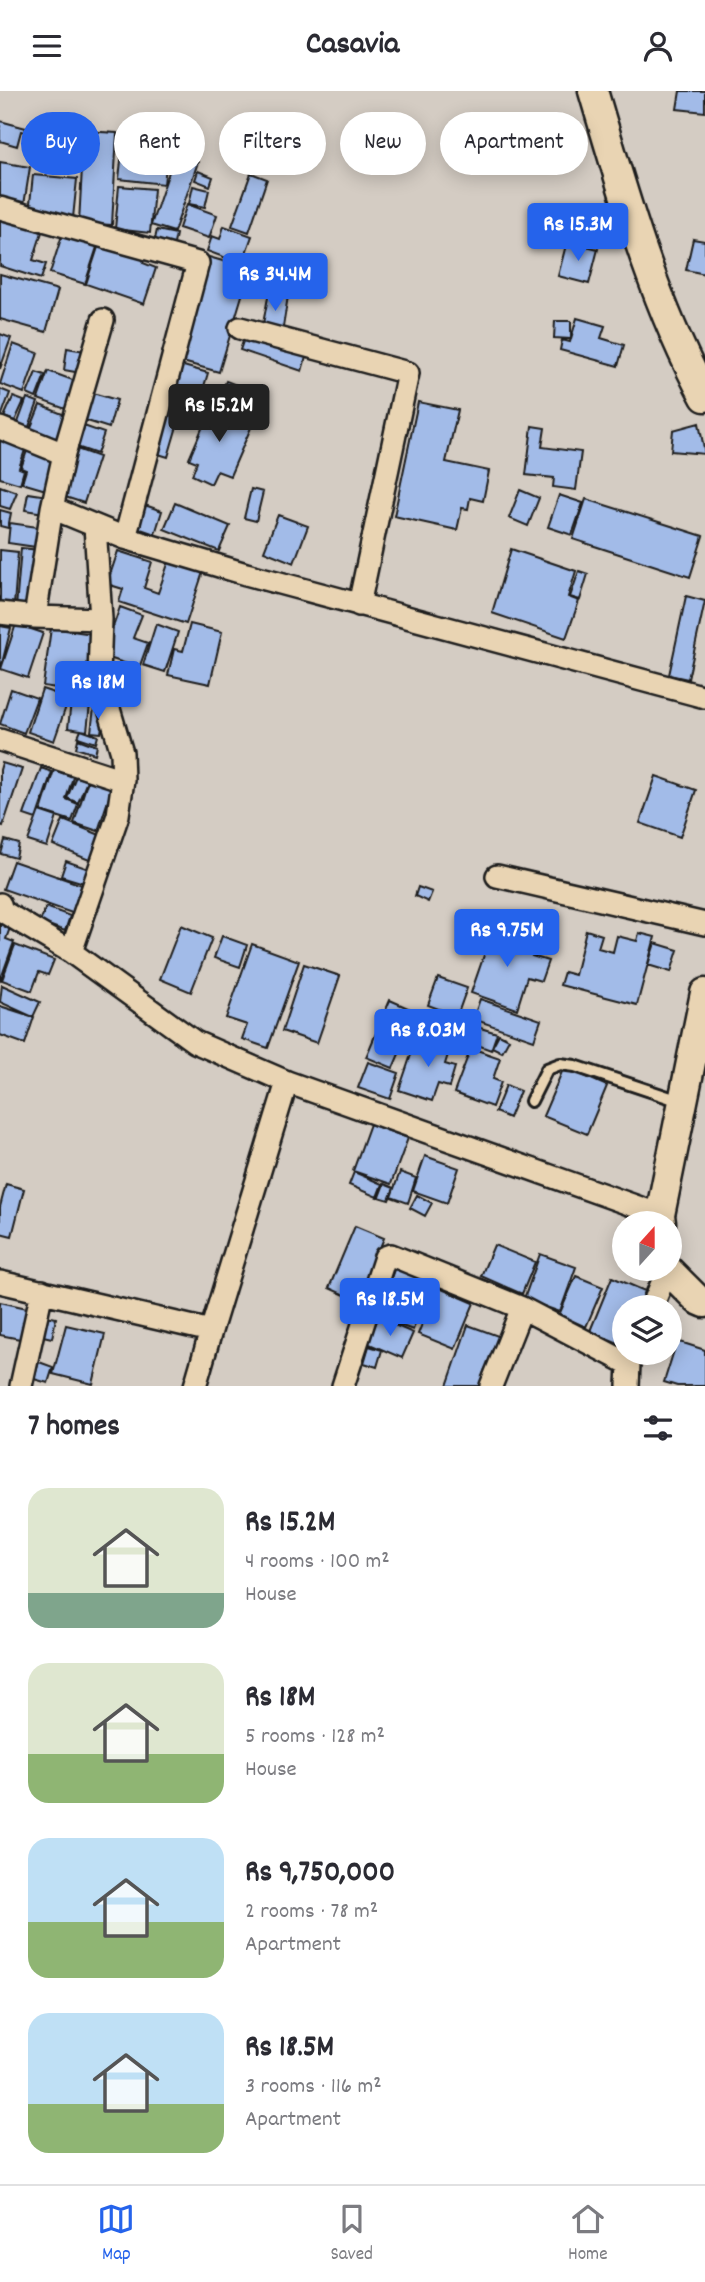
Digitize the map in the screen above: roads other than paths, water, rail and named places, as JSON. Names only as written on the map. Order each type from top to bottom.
[{"type":"street","points":[[593,91],[640,248],[690,369],[705,397]]},
{"type":"street","points":[[0,208],[198,263],[125,538]]},
{"type":"street","points":[[35,617],[51,508],[103,320]]},
{"type":"street","points":[[240,328],[408,373],[359,605]]},
{"type":"street","points":[[0,428],[64,454]]},
{"type":"street","points":[[51,508],[125,538],[359,605],[705,697]]},
{"type":"street","points":[[71,952],[118,815],[123,781],[122,753],[99,675],[101,619],[95,526]]},
{"type":"street","points":[[0,613],[101,619]]},
{"type":"street","points":[[0,740],[123,781]]},
{"type":"street","points":[[497,876],[705,924]]},
{"type":"street","points":[[0,904],[2,911],[71,952],[195,1042],[287,1082],[638,1211]]},
{"type":"street","points":[[662,1211],[705,993]]},
{"type":"street","points":[[195,1386],[287,1082]]},
{"type":"street","points":[[343,1386],[385,1257],[391,1255],[522,1308],[612,1349]]},
{"type":"street","points":[[678,1281],[698,1300],[705,1303]]},
{"type":"street","points":[[0,1282],[211,1331]]},
{"type":"street","points":[[21,1386],[42,1291]]},
{"type":"street","points":[[491,1386],[522,1308]]},
{"type":"street","points":[[628,1386],[630,1365]]},
{"type":"lane","points":[[531,1101],[547,1069],[560,1063],[683,1102]]}]
